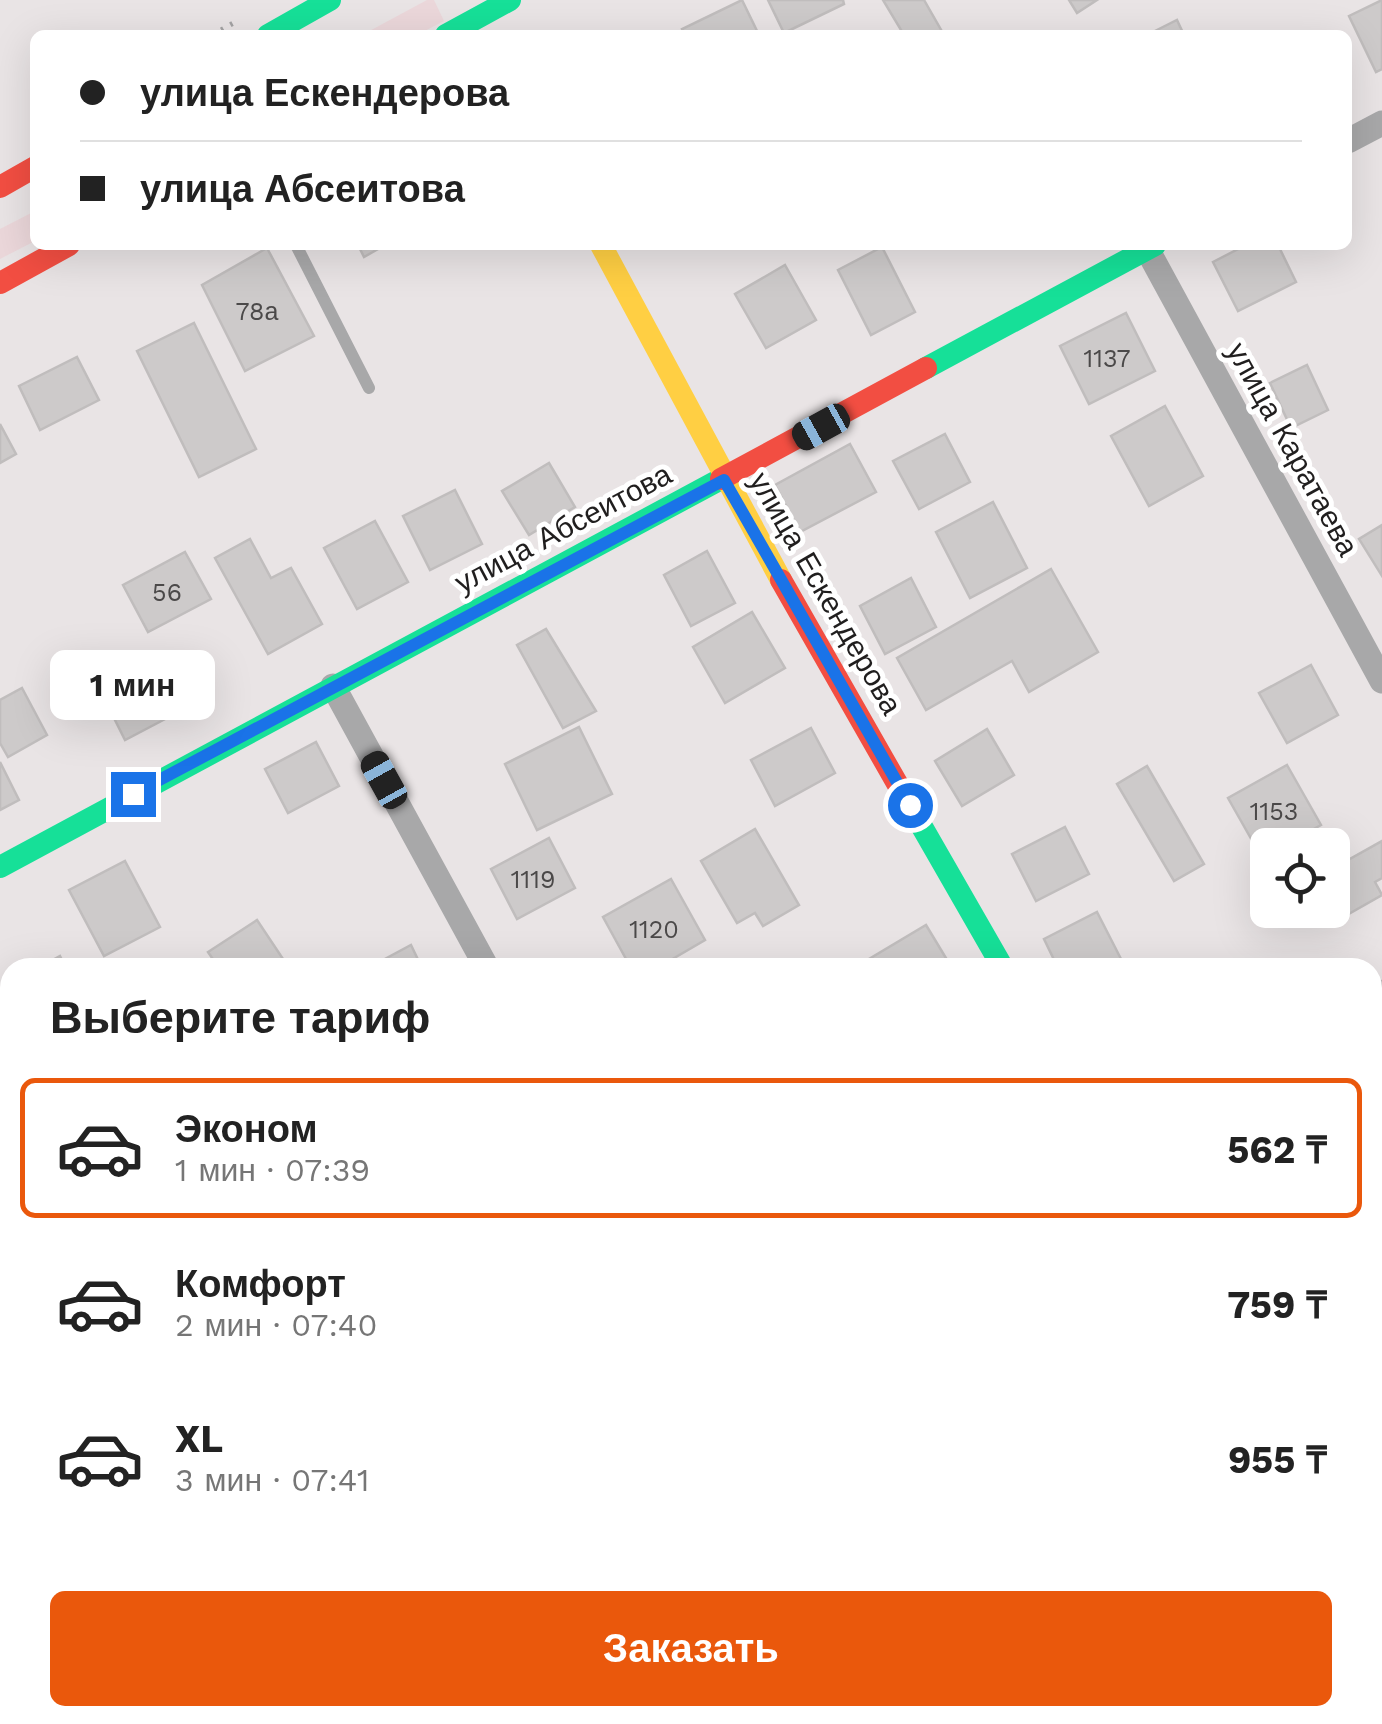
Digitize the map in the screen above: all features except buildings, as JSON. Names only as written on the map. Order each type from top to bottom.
[{"type":"street","points":[[277,30],[330,0]]},
{"type":"street","points":[[456,30],[510,0]]},
{"type":"street","points":[[1352,140],[1382,123]]},
{"type":"street","points":[[0,187],[30,171]]},
{"type":"street","points":[[0,283],[60,250]]},
{"type":"street","name":"улица Ескендерова","points":[[604,250],[724,480],[997,958]]},
{"type":"street","name":"улица Абсеитова","points":[[0,866],[1146,250]]},
{"type":"street","name":"улица Каратаева","points":[[1153,250],[1382,681]]},
{"type":"street","points":[[333,686],[482,958]]},
{"type":"lane","points":[[299,250],[369,388]]},
{"type":"shaded area","points":[[427,0],[434,0],[444,21],[427,30],[371,30]]},
{"type":"shaded area","points":[[30,214],[30,244],[0,259],[0,229]]},
{"type":"traffic: fast","points":[[277,30],[330,0]]},
{"type":"traffic: fast","points":[[455,30],[510,0]]},
{"type":"traffic: fast","points":[[926,368],[1146,250]]},
{"type":"traffic: fast","points":[[0,867],[721,479]]},
{"type":"traffic: fast","points":[[902,792],[997,958]]},
{"type":"traffic: slow","points":[[604,250],[781,580]]},
{"type":"traffic: jam","points":[[0,187],[30,170]]},
{"type":"traffic: jam","points":[[0,283],[60,250]]},
{"type":"traffic: jam","points":[[721,479],[926,368]]},
{"type":"traffic: jam","points":[[781,580],[902,792]]},
{"type":"route","points":[[133,794],[724,480],[910,805]]}]
